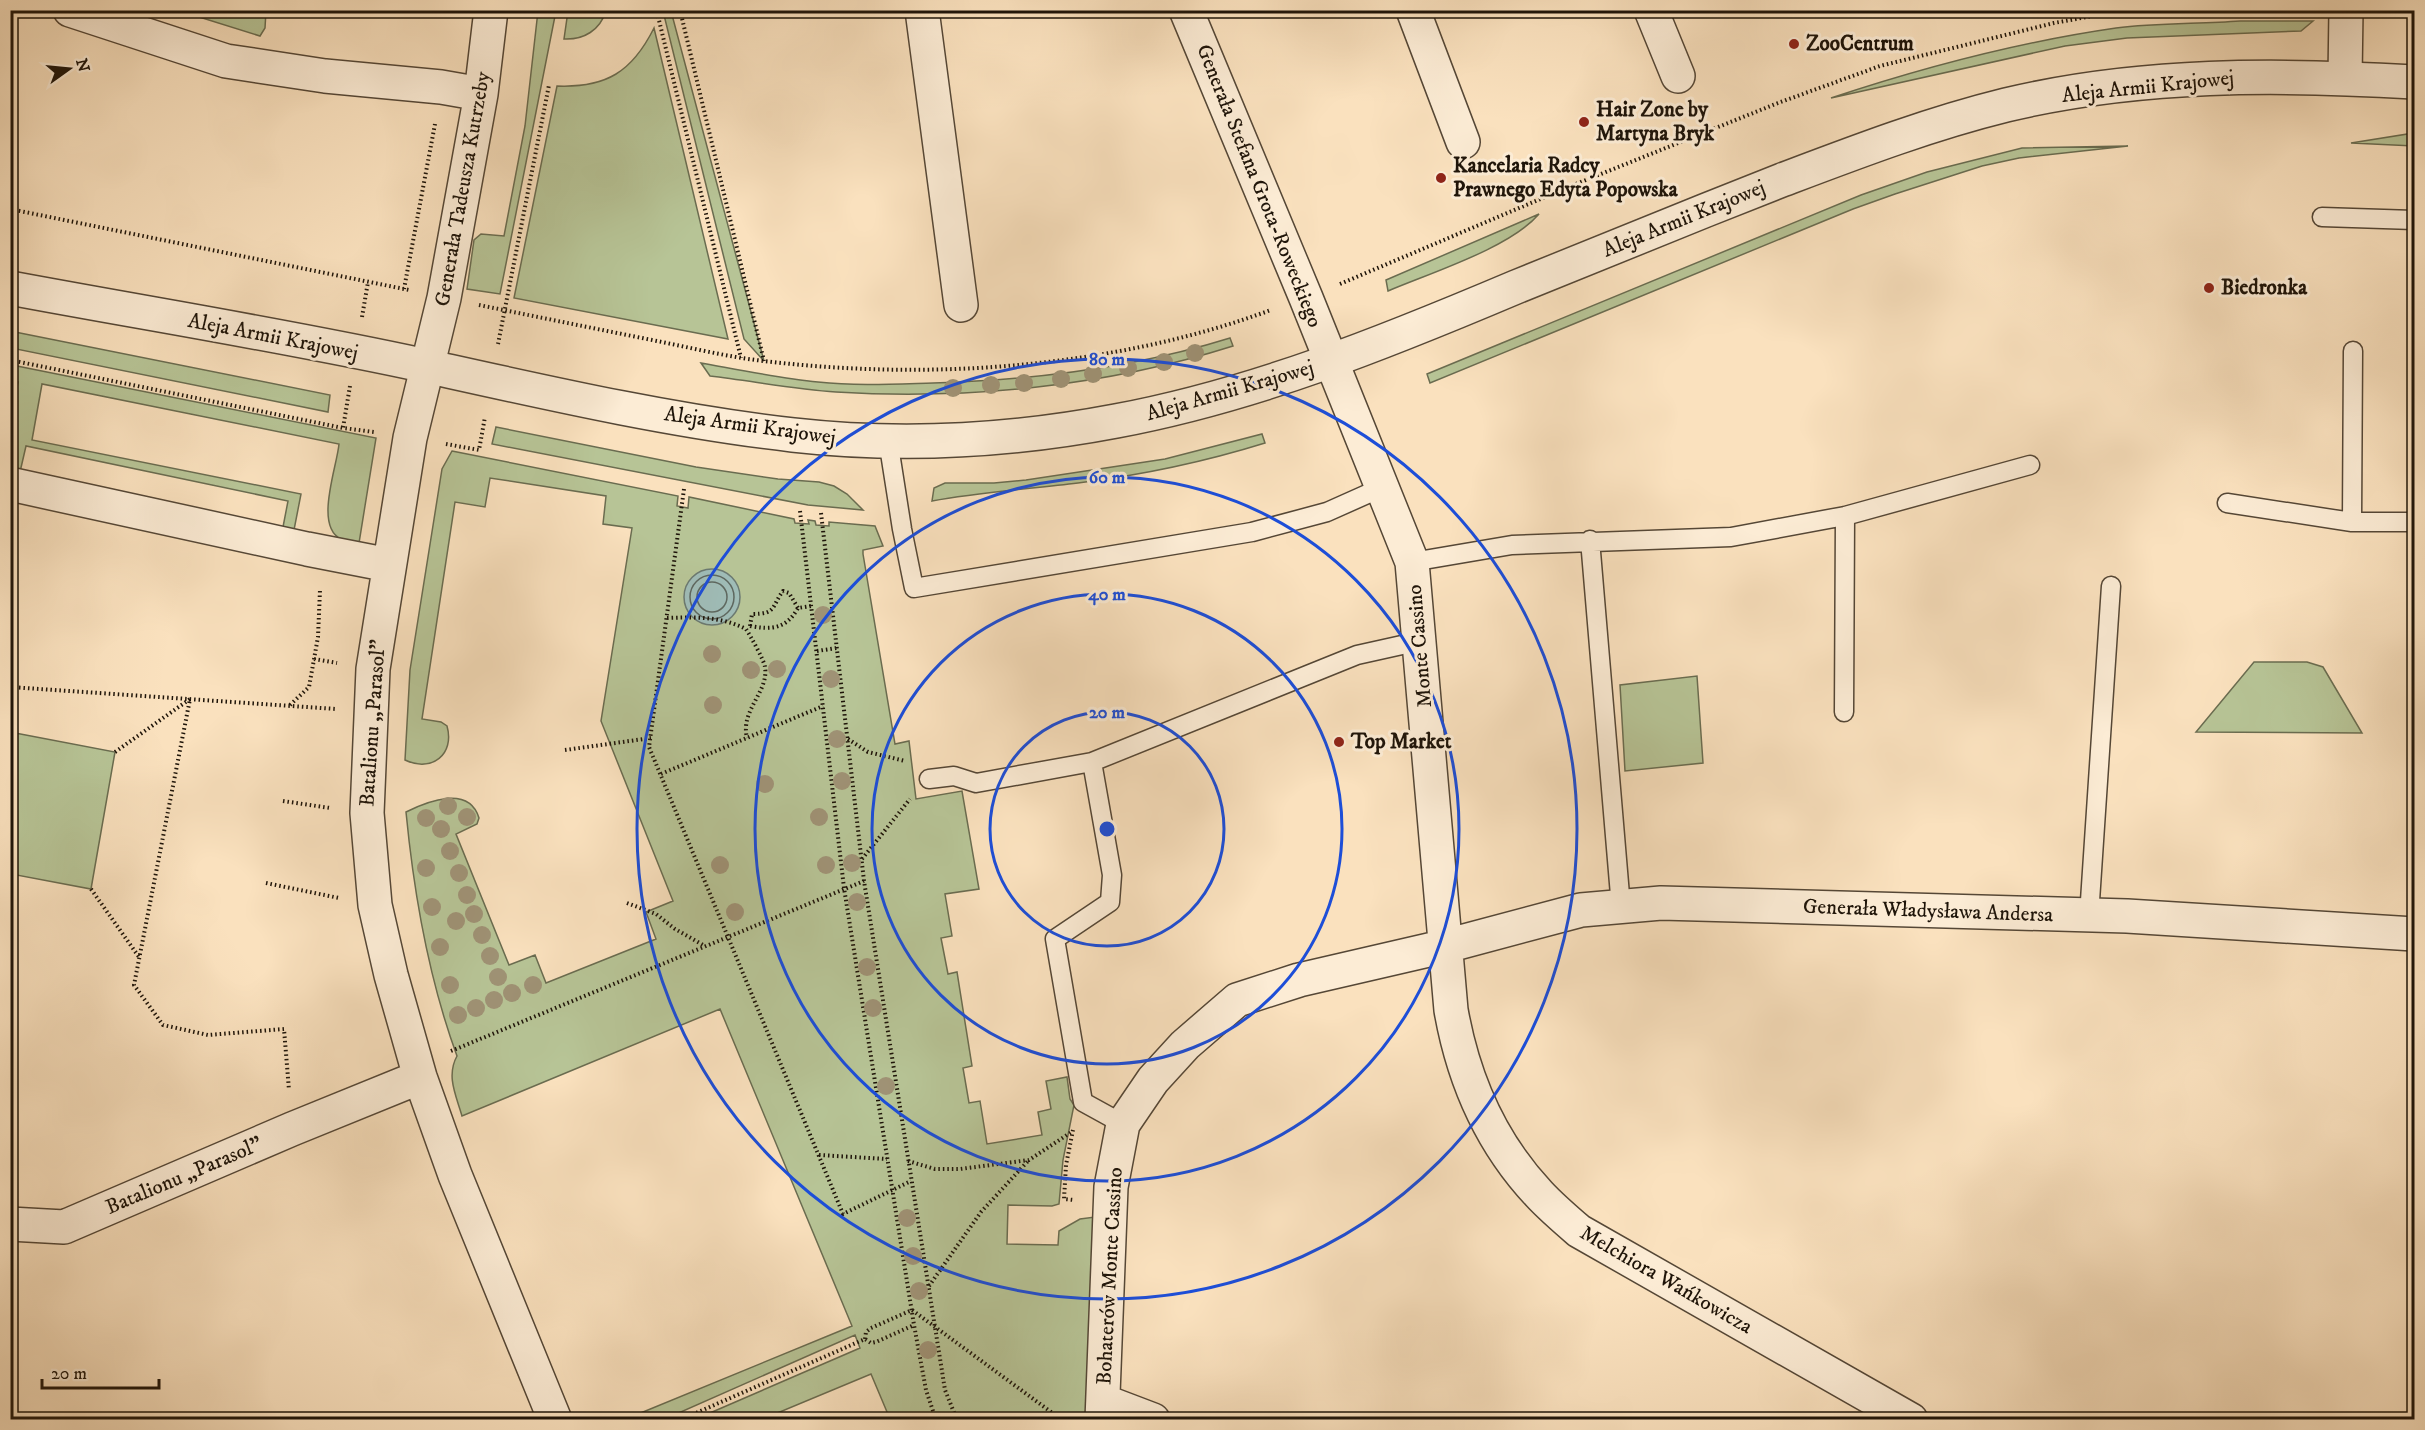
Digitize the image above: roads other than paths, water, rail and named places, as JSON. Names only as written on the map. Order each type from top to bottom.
[{"type":"street","points":[[70,10],[226,61],[325,76],[441,87],[481,94]]},
{"type":"street","name":"Generała Tadeusza Kutrzeby","points":[[426,366],[444,298],[481,94],[491,10]]},
{"type":"street","points":[[922,10],[961,305]]},
{"type":"street","name":"Generała Stefana Grota-Roweckiego","points":[[1186,10],[1331,362]]},
{"type":"street","points":[[1413,10],[1463,142]]},
{"type":"street","points":[[1651,10],[1678,76]]},
{"type":"street","points":[[2345,78],[2346,10]]},
{"type":"street","name":"Aleja Armii Krajowej","points":[[10,288],[426,366],[490,381],[719,425],[796,435],[888,440],[944,441],[991,437],[1057,431],[1184,408],[1331,362],[1395,338],[1666,225],[1875,144],[2011,104],[2120,85],[2266,76],[2415,82]]},
{"type":"street","name":"Monte Cassino","points":[[1331,362],[1412,562],[1446,946]]},
{"type":"street","name":"Batalionu „Parasol”","points":[[426,366],[410,438],[373,669],[369,712],[367,813],[375,905],[391,975],[431,1066],[455,1175],[555,1419]]},
{"type":"street","points":[[10,484],[389,565]]},
{"type":"street","name":"Generała Władysława Andersa","points":[[1446,946],[1581,910],[1661,903],[2127,916],[2415,934]]},
{"type":"street","name":"Bohaterów Monte Cassino","points":[[1102,1410],[1111,1187],[1122,1124],[1161,1071],[1185,1045],[1237,1000],[1299,980],[1446,946]]},
{"type":"street","name":"Melchiora Wańkowicza","points":[[1446,946],[1453,1022],[1457,1044],[1468,1078],[1486,1119],[1507,1153],[1538,1194],[1579,1231],[1911,1419]]},
{"type":"street","name":"Batalionu „Parasol”","points":[[10,1224],[64,1227],[292,1129],[431,1066]]},
{"type":"street","points":[[1102,1410],[1153,1419]]},
{"type":"lane","points":[[2322,217],[2415,220]]},
{"type":"lane","points":[[2352,522],[2353,351]]},
{"type":"lane","points":[[888,440],[902,529],[915,588],[1252,532],[1327,512],[1383,487]]},
{"type":"lane","points":[[1412,562],[1512,545],[1590,540],[1731,537],[1845,516],[2030,465]]},
{"type":"lane","points":[[2227,503],[2352,522],[2415,522]]},
{"type":"lane","points":[[1844,712],[1845,516]]},
{"type":"lane","points":[[1590,540],[1621,907]]},
{"type":"lane","points":[[2090,916],[2111,586]]},
{"type":"lane","points":[[929,779],[954,776],[976,783],[1092,762],[1357,655],[1420,641]]},
{"type":"lane","points":[[1092,762],[1112,875],[1110,902],[1055,939],[1083,1102],[1122,1124]]},
{"type":"water","points":[[707,569],[717,569],[732,577],[738,586],[740,597],[738,608],[732,617],[717,625],[707,625],[696,620],[689,613],[684,602],[684,592],[689,581],[696,574]]},
{"type":"place","name":"ZooCentrum","points":[[1794,44]]},
{"type":"place","name":"Hair Zone by Martyna Bryk","points":[[1584,122]]},
{"type":"place","name":"Kancelaria Radcy Prawnego Edyta Popowska","points":[[1441,178]]},
{"type":"place","name":"Biedronka","points":[[2209,288]]},
{"type":"place","name":"Top Market","points":[[1339,742]]}]
